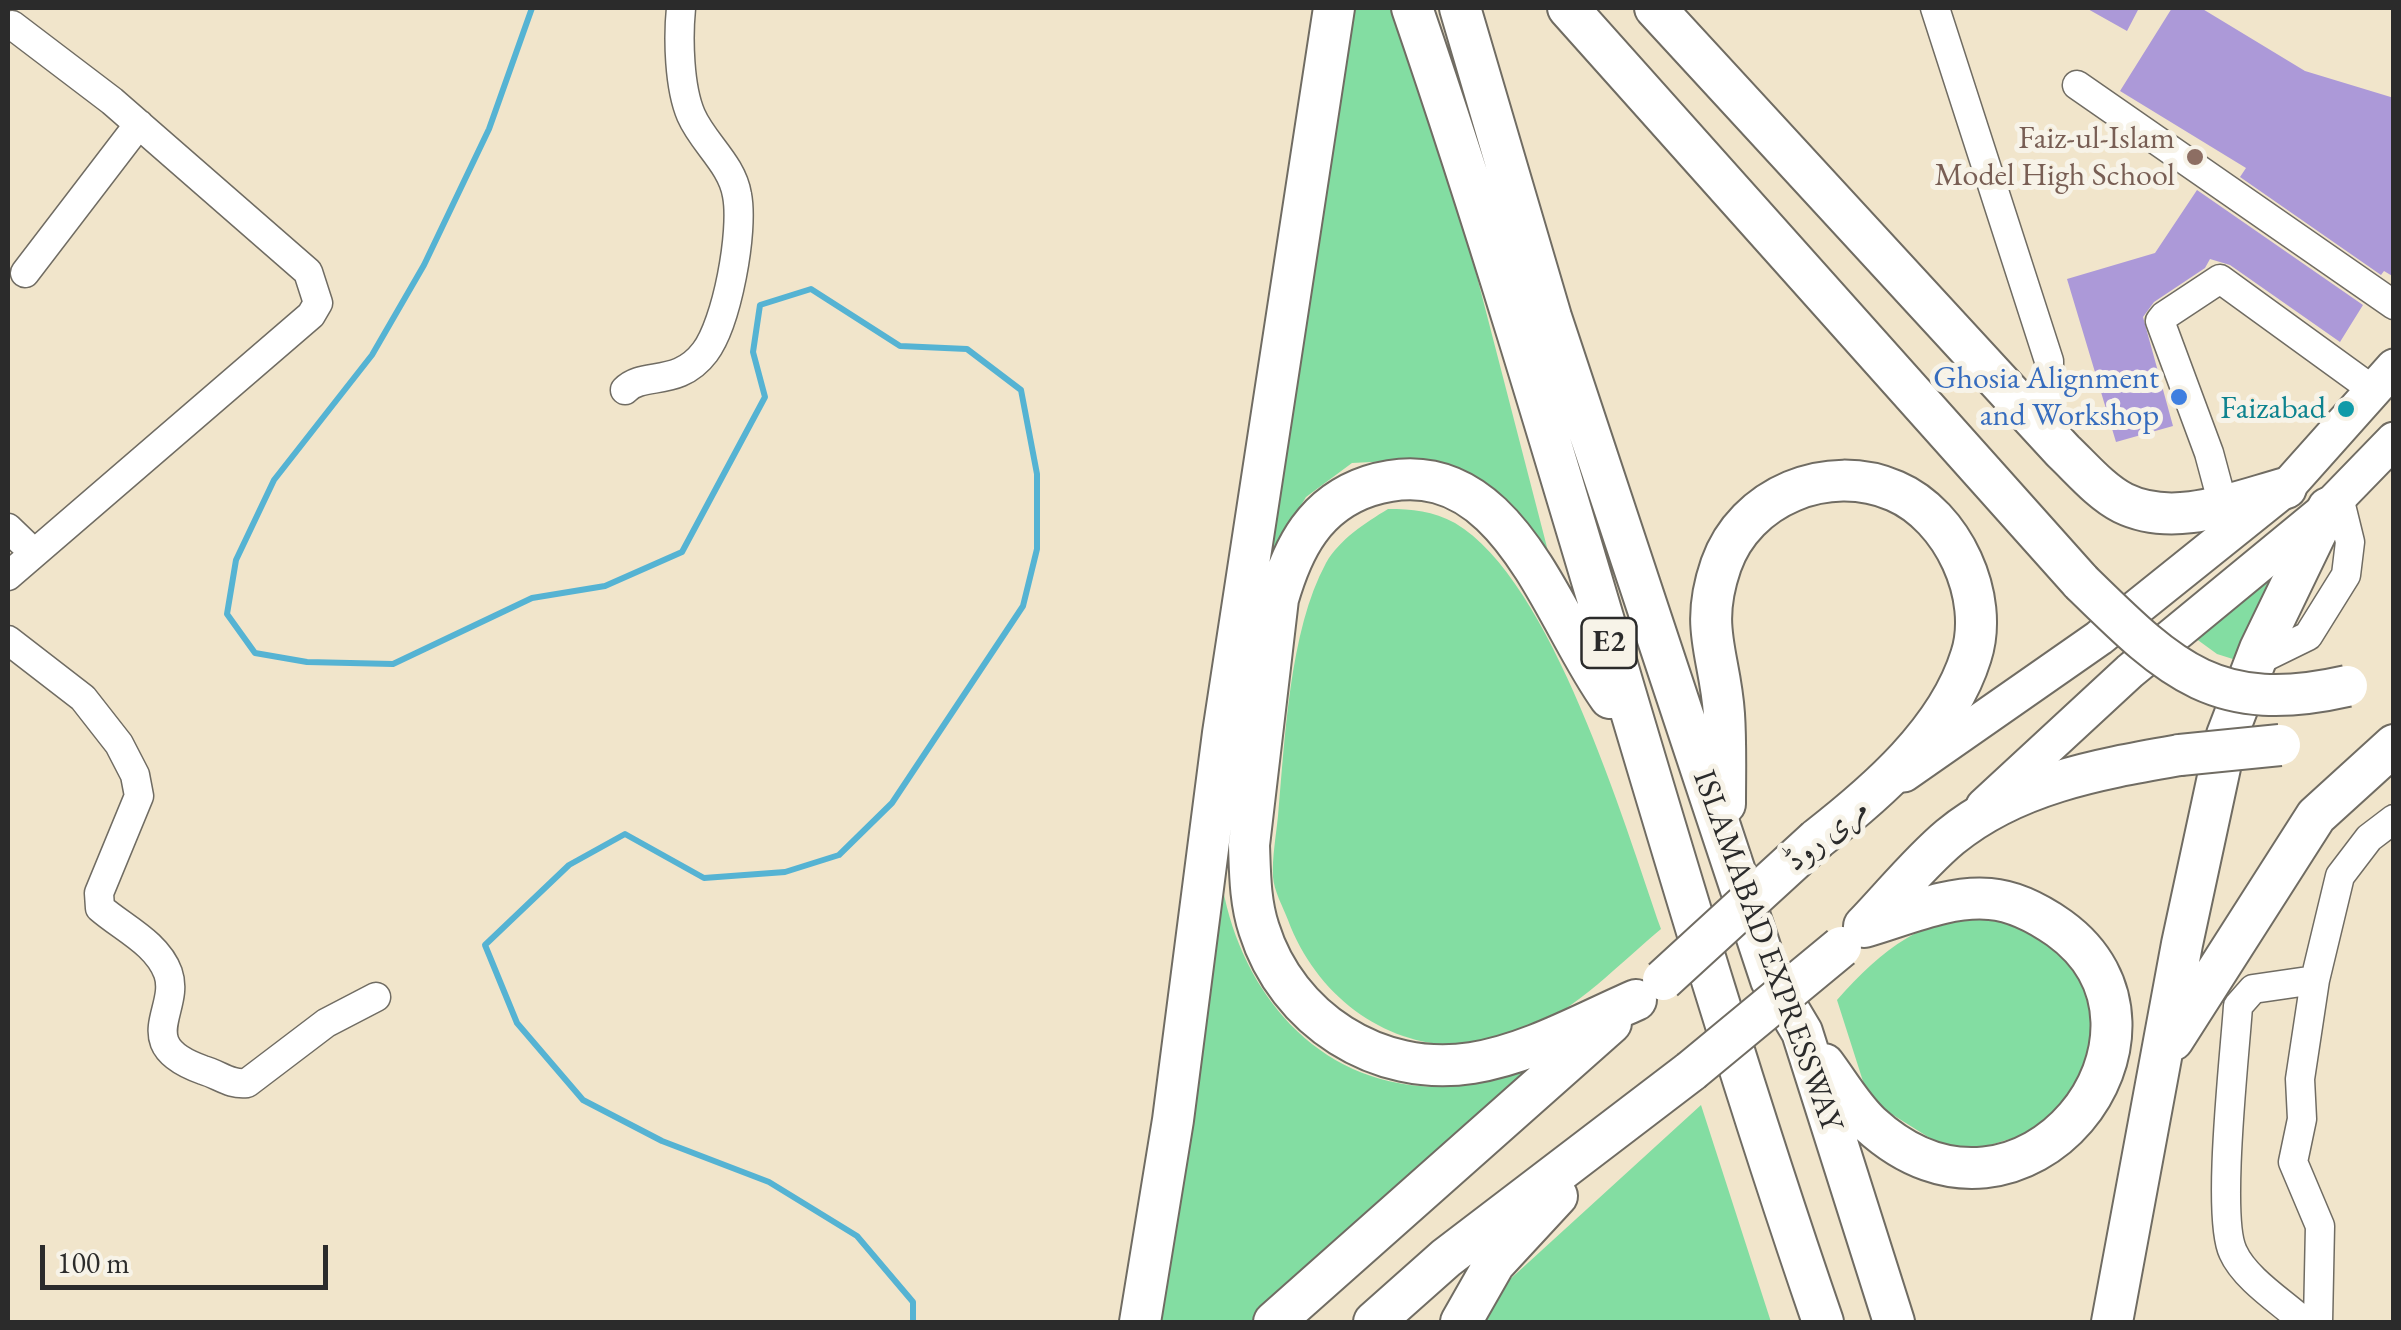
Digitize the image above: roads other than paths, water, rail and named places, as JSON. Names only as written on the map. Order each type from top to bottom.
[{"type":"highway","points":[[1140,1322],[1173,1120],[1223,733],[1334,8]]},
{"type":"highway","name":"ISLAMABAD EXPRESSWAY","points":[[1412,8],[1458,142],[1700,951],[1823,1322]]},
{"type":"highway","name":"ISLAMABAD EXPRESSWAY","points":[[1460,8],[1550,317],[1771,980],[1802,1032],[1894,1322]]},
{"type":"highway","points":[[1568,8],[2081,582],[2144,644],[2169,664],[2209,684],[2278,698],[2347,686]]},
{"type":"highway","points":[[1655,8],[2049,435],[2119,502],[2143,511],[2181,514],[2286,488]]},
{"type":"highway","points":[[1636,733],[1599,682],[1525,554],[1480,503],[1453,488],[1422,479],[1366,487],[1333,503],[1308,527],[1290,560],[1278,599],[1250,845],[1250,884],[1258,928],[1274,964],[1296,996],[1320,1021],[1372,1054],[1438,1066],[1512,1053],[1649,990]]},
{"type":"highway","points":[[1726,838],[1724,710],[1709,643],[1710,611],[1718,572],[1738,534],[1756,512],[1805,485],[1833,481],[1896,491],[1921,507],[1963,561],[1974,599],[1971,657],[1959,682],[1930,730],[1858,807]]},
{"type":"highway","points":[[2112,1322],[2160,1060],[2227,735],[2256,662],[2334,502]]},
{"type":"highway","points":[[1374,1322],[1446,1258],[1692,1071],[1853,937],[1950,837],[2000,806],[2072,774],[2180,754],[2280,745]]},
{"type":"highway","points":[[2160,1060],[2316,816],[2394,745]]},
{"type":"highway","name":"مری روڈ","points":[[1274,1322],[1816,839],[1858,807]]},
{"type":"highway","points":[[1802,1032],[1870,1124],[1940,1164],[1982,1169],[2018,1160],[2058,1138],[2088,1106],[2104,1071],[2110,1043],[2108,1007],[2098,970],[2080,943],[2024,907],[1990,898],[1956,902],[1853,937]]},
{"type":"highway","points":[[1461,1322],[1494,1264],[1630,1115]]},
{"type":"highway","points":[[1808,1279],[1813,1322]]},
{"type":"main road","name":"مری روڈ","points":[[1858,807],[2099,638],[2286,488],[2384,378]]},
{"type":"main road","points":[[1950,837],[2130,671],[2334,502],[2394,440]]},
{"type":"street","points":[[625,390],[635,382],[681,374],[705,353],[722,321],[737,227],[737,194],[724,164],[689,112],[681,8]]},
{"type":"street","points":[[1935,8],[2049,361],[2049,435]]},
{"type":"street","points":[[8,576],[311,315],[318,303],[308,272],[139,124],[12,25]]},
{"type":"street","points":[[2077,86],[2394,304]]},
{"type":"street","points":[[25,273],[139,124]]},
{"type":"street","points":[[2223,505],[2209,453],[2160,321],[2164,316],[2220,279],[2384,378]]},
{"type":"street","points":[[8,528],[34,553]]},
{"type":"street","points":[[8,640],[83,698],[119,744],[134,775],[139,796],[99,893],[100,908],[158,954],[170,977],[163,1034],[170,1050],[186,1064],[234,1084],[247,1083],[326,1023],[376,996]]},
{"type":"street","points":[[2318,1322],[2320,1226],[2292,1162],[2302,1118],[2300,1079],[2315,980],[2340,876],[2369,838],[2394,819]]},
{"type":"street","points":[[2304,1322],[2240,1265],[2230,1248],[2227,1176],[2238,1006],[2254,988],[2315,980]]},
{"type":"waterway","points":[[532,8],[489,129],[424,265],[372,355],[274,480],[236,560],[227,614],[255,653],[307,662],[393,664],[532,598],[605,586],[682,552],[765,397],[753,352],[760,305],[811,289],[900,346],[967,349],[1021,390],[1037,474],[1037,549],[1023,606],[892,803],[839,855],[785,872],[704,878],[625,834],[569,865],[485,945],[517,1023],[583,1100],[662,1141],[769,1182],[857,1236],[913,1302],[913,1322]]},
{"type":"place","name":"Faiz-ul-Islam Model High School","points":[[2195,157]]},
{"type":"place","name":"Ghosia Alignment and Workshop","points":[[2179,397]]},
{"type":"place","name":"Faizabad","points":[[2346,409]]}]
